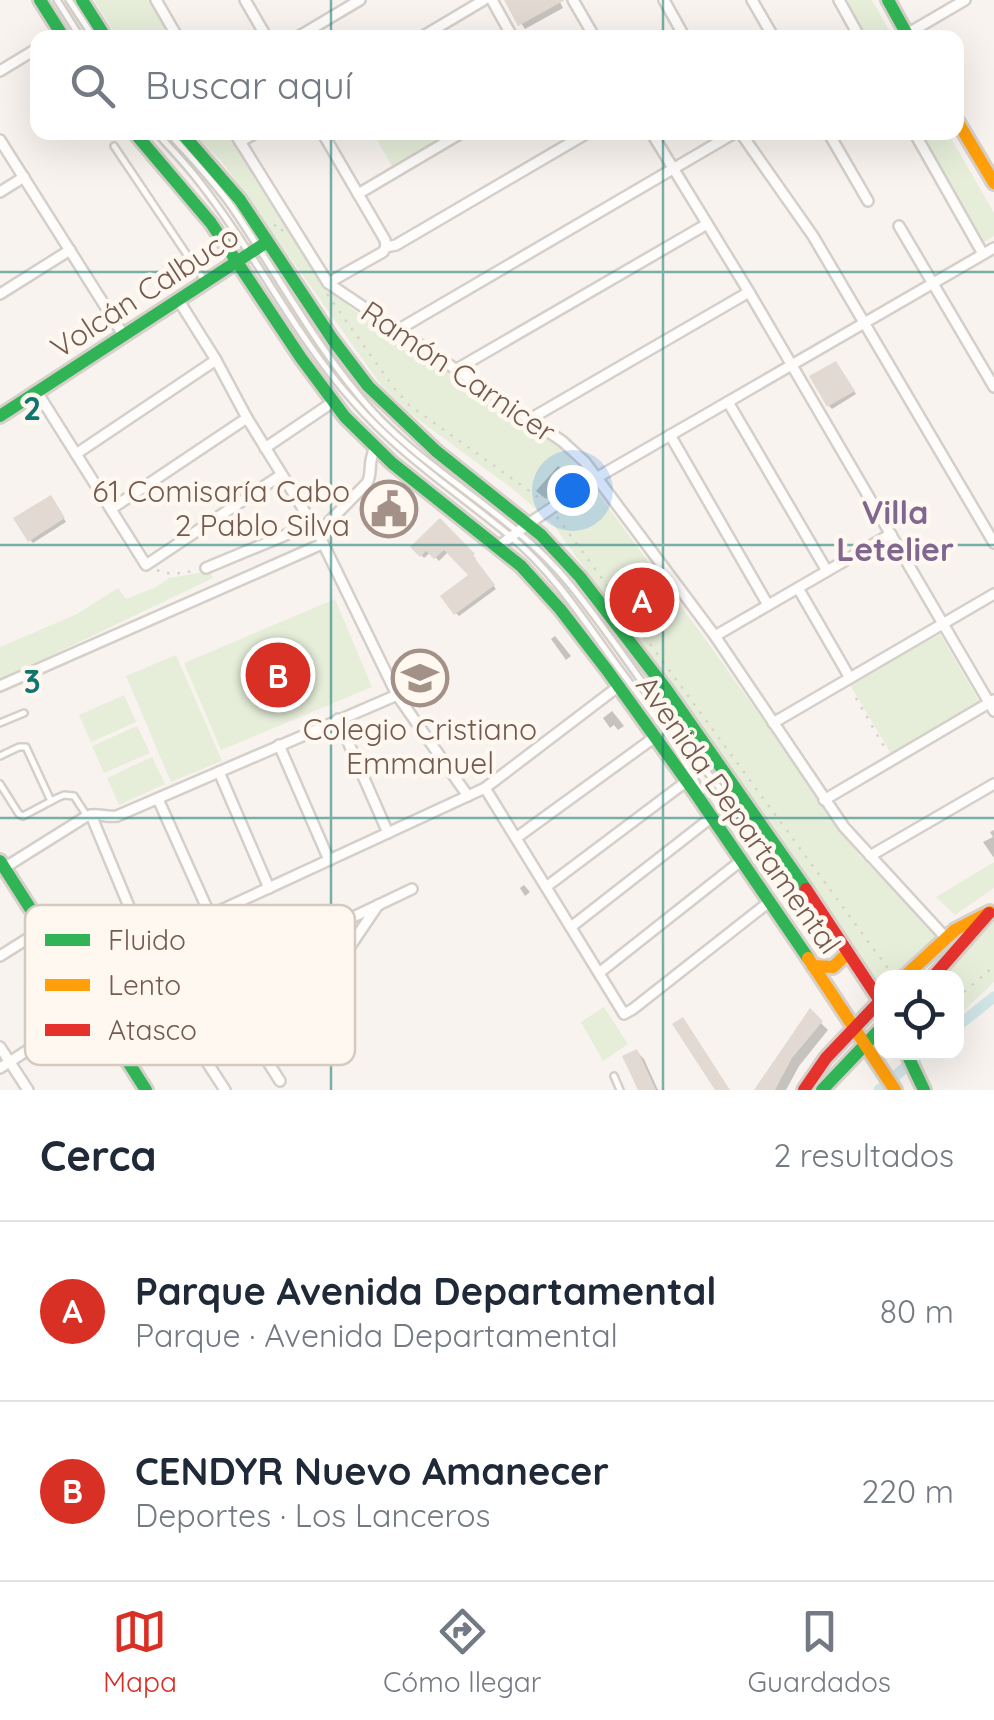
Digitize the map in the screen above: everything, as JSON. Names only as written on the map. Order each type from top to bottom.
[{"type":"main road","points":[[40,0],[56,30]]},
{"type":"main road","points":[[82,0],[101,30]]},
{"type":"main road","points":[[888,0],[902,30]]},
{"type":"main road","points":[[964,132],[994,183]]},
{"type":"main road","name":"Avenida Departamental","points":[[141,140],[194,200],[253,252],[333,340],[379,398],[519,530],[572,567],[666,689],[874,991]]},
{"type":"main road","name":"Avenida Departamental","points":[[189,140],[226,182],[294,350],[333,402],[375,448],[499,546],[542,589],[712,817],[895,1090]]},
{"type":"main road","name":"Volcán Calbuco","points":[[0,416],[253,252]]},
{"type":"main road","points":[[2,865],[28,905]]},
{"type":"main road","points":[[912,970],[964,924],[992,910]]},
{"type":"main road","points":[[940,970],[992,910]]},
{"type":"main road","points":[[813,966],[832,968],[848,953]]},
{"type":"main road","points":[[804,1090],[818,1068],[874,1008]]},
{"type":"main road","points":[[822,1090],[874,1036]]},
{"type":"main road","points":[[910,1060],[921,1084]]},
{"type":"main road","points":[[129,1065],[144,1089]]},
{"type":"street","points":[[156,0],[173,30]]},
{"type":"street","points":[[245,0],[262,30]]},
{"type":"street","points":[[309,30],[360,0]]},
{"type":"street","points":[[433,30],[484,0]]},
{"type":"street","points":[[492,0],[509,30]]},
{"type":"street","points":[[573,0],[590,30]]},
{"type":"street","points":[[664,0],[681,30]]},
{"type":"street","points":[[752,0],[769,30]]},
{"type":"street","points":[[839,0],[856,30]]},
{"type":"street","points":[[915,30],[965,0]]},
{"type":"street","points":[[0,72],[30,53]]},
{"type":"street","points":[[0,140],[124,336]]},
{"type":"street","name":"Ramón Carnicer","points":[[238,140],[328,283],[568,445],[598,477],[714,636],[844,827],[946,938]]},
{"type":"street","points":[[327,140],[386,247],[328,283]]},
{"type":"street","points":[[358,194],[449,140]]},
{"type":"street","points":[[386,247],[396,245],[575,140]]},
{"type":"street","points":[[655,140],[992,704],[824,800]]},
{"type":"street","points":[[396,331],[724,140]]},
{"type":"street","points":[[744,140],[813,236],[994,543]]},
{"type":"street","points":[[833,140],[868,201]]},
{"type":"street","points":[[919,140],[983,254]]},
{"type":"street","points":[[0,192],[24,177]]},
{"type":"street","points":[[456,369],[708,224]]},
{"type":"street","points":[[899,226],[994,387]]},
{"type":"street","points":[[499,546],[598,477],[994,248]]},
{"type":"street","points":[[0,294],[70,250]]},
{"type":"street","points":[[530,420],[749,292]]},
{"type":"street","points":[[179,301],[317,534],[397,696],[468,796]]},
{"type":"street","points":[[76,454],[216,360]]},
{"type":"street","points":[[36,392],[146,565],[281,475]]},
{"type":"street","points":[[265,448],[333,402]]},
{"type":"street","points":[[728,402],[827,571]]},
{"type":"street","points":[[110,509],[247,418]]},
{"type":"street","points":[[670,435],[768,605]]},
{"type":"street","points":[[0,686],[317,534],[366,483],[375,448]]},
{"type":"street","points":[[206,568],[317,534]]},
{"type":"street","points":[[714,636],[891,534]]},
{"type":"street","points":[[798,588],[850,678]]},
{"type":"street","points":[[773,723],[994,594]]},
{"type":"street","points":[[232,905],[485,788],[618,686]]},
{"type":"street","points":[[2,865],[89,816],[111,817],[158,799],[397,696]]},
{"type":"street","points":[[338,720],[388,832]]},
{"type":"street","points":[[516,838],[655,737]]},
{"type":"street","points":[[280,745],[328,860]]},
{"type":"street","points":[[220,772],[269,888]]},
{"type":"street","points":[[546,887],[686,781]]},
{"type":"street","points":[[870,856],[994,784]]},
{"type":"street","points":[[485,788],[624,1014],[769,902]]},
{"type":"street","points":[[158,799],[206,905]]},
{"type":"street","points":[[89,816],[128,905]]},
{"type":"street","points":[[571,927],[712,817]]},
{"type":"street","points":[[599,973],[742,860]]},
{"type":"street","points":[[355,916],[412,889]]},
{"type":"street","points":[[355,939],[378,905]]},
{"type":"street","points":[[0,956],[25,940]]},
{"type":"street","points":[[0,1047],[5,1065],[28,1090]]},
{"type":"street","points":[[210,1065],[224,1090]]},
{"type":"street","points":[[270,1065],[280,1081]]},
{"type":"lane","points":[[57,0],[76,30]]},
{"type":"lane","points":[[69,0],[89,30]]},
{"type":"lane","points":[[163,140],[253,252]]},
{"type":"lane","points":[[175,140],[218,188],[305,339],[364,413],[413,461],[519,530],[543,569],[667,733],[690,769],[712,817]]},
{"type":"lane","points":[[114,146],[206,284]]},
{"type":"lane","points":[[0,723],[24,713]]},
{"type":"lane","points":[[0,756],[19,747],[26,748],[51,801]]},
{"type":"lane","points":[[0,784],[23,816],[64,795],[74,796],[89,816]]},
{"type":"lane","points":[[614,1076],[620,1090]]},
{"type":"path","points":[[146,565],[164,573],[182,574],[206,568]]},
{"type":"path","points":[[856,698],[892,760]]},
{"type":"path","points":[[964,992],[994,966]]},
{"type":"green space","points":[[94,0],[152,0],[171,30],[113,30]]},
{"type":"green space","points":[[844,0],[872,0],[889,30],[862,30]]},
{"type":"green space","points":[[200,140],[239,140],[239,149],[306,257],[349,307],[563,449],[860,856],[938,935],[900,970],[874,970],[874,978],[552,523],[412,415],[381,385],[222,162]]},
{"type":"green space","points":[[377,140],[438,140],[392,166]]},
{"type":"green space","points":[[924,140],[952,140],[994,213],[994,236],[983,243]]},
{"type":"green space","points":[[210,571],[213,578],[0,680],[0,647],[77,614],[118,588],[126,599],[169,578]]},
{"type":"green space","points":[[335,599],[372,687],[221,750],[184,663]]},
{"type":"green space","points":[[940,634],[980,703],[892,755],[850,685]]},
{"type":"green space","points":[[176,655],[222,761],[171,782],[126,676]]},
{"type":"green space","points":[[124,695],[136,722],[91,742],[79,715]]},
{"type":"green space","points":[[137,726],[150,753],[104,773],[92,746]]},
{"type":"green space","points":[[152,757],[165,784],[119,805],[107,778]]},
{"type":"green space","points":[[994,862],[994,888],[955,915],[936,897]]},
{"type":"green space","points":[[994,916],[994,982],[964,1010],[964,970],[950,970]]},
{"type":"green space","points":[[604,1007],[628,1044],[603,1061],[581,1022]]},
{"type":"building","points":[[504,0],[565,0],[518,26]]},
{"type":"building","points":[[836,361],[855,391],[827,407],[809,376]]},
{"type":"building","points":[[51,495],[65,518],[28,542],[13,518]]},
{"type":"building","points":[[440,518],[475,554],[495,585],[454,615],[440,596],[468,575],[444,550],[434,559],[426,551],[420,557],[410,547]]},
{"type":"building","points":[[810,1008],[823,1021],[792,1058],[775,1090],[754,1090]]},
{"type":"building","points":[[683,1017],[730,1090],[715,1090],[672,1024]]},
{"type":"building","points":[[637,1049],[656,1090],[638,1090],[622,1056]]},
{"type":"waterway","points":[[964,1021],[994,997]]},
{"type":"waterway","points":[[879,1090],[914,1060]]},
{"type":"traffic: fast","points":[[40,0],[59,30]]},
{"type":"traffic: fast","points":[[82,0],[101,30]]},
{"type":"traffic: fast","points":[[888,0],[905,30]]},
{"type":"traffic: fast","points":[[141,140],[211,223],[345,417],[392,463],[521,566],[560,609],[696,794],[808,958]]},
{"type":"traffic: fast","points":[[188,140],[240,200],[368,386],[436,451],[541,535],[580,577],[666,689],[806,889]]},
{"type":"traffic: fast","points":[[0,416],[267,242]]},
{"type":"traffic: fast","points":[[0,861],[28,905]]},
{"type":"traffic: fast","points":[[822,1090],[874,1035]]},
{"type":"traffic: fast","points":[[910,1060],[924,1090]]},
{"type":"traffic: fast","points":[[130,1065],[146,1090]]},
{"type":"traffic: slow","points":[[964,132],[994,183]]},
{"type":"traffic: slow","points":[[912,970],[955,930],[990,912]]},
{"type":"traffic: slow","points":[[813,966],[833,967],[848,953]]},
{"type":"traffic: slow","points":[[808,958],[895,1090]]},
{"type":"traffic: jam","points":[[806,889],[874,992]]},
{"type":"traffic: jam","points":[[939,970],[989,913]]},
{"type":"traffic: jam","points":[[804,1090],[826,1058],[874,1007]]},
{"type":"place","name":"61 Comisaría Cabo 2 Pablo Silva","points":[[389,509]]},
{"type":"place","name":"Parque Avenida Departamental","points":[[642,600]]},
{"type":"place","name":"CENDYR Nuevo Amanecer","points":[[278,675]]},
{"type":"place","name":"Colegio Cristiano Emmanuel","points":[[420,678]]},
{"type":"district","name":"Villa Letelier","points":[[895,532]]}]
